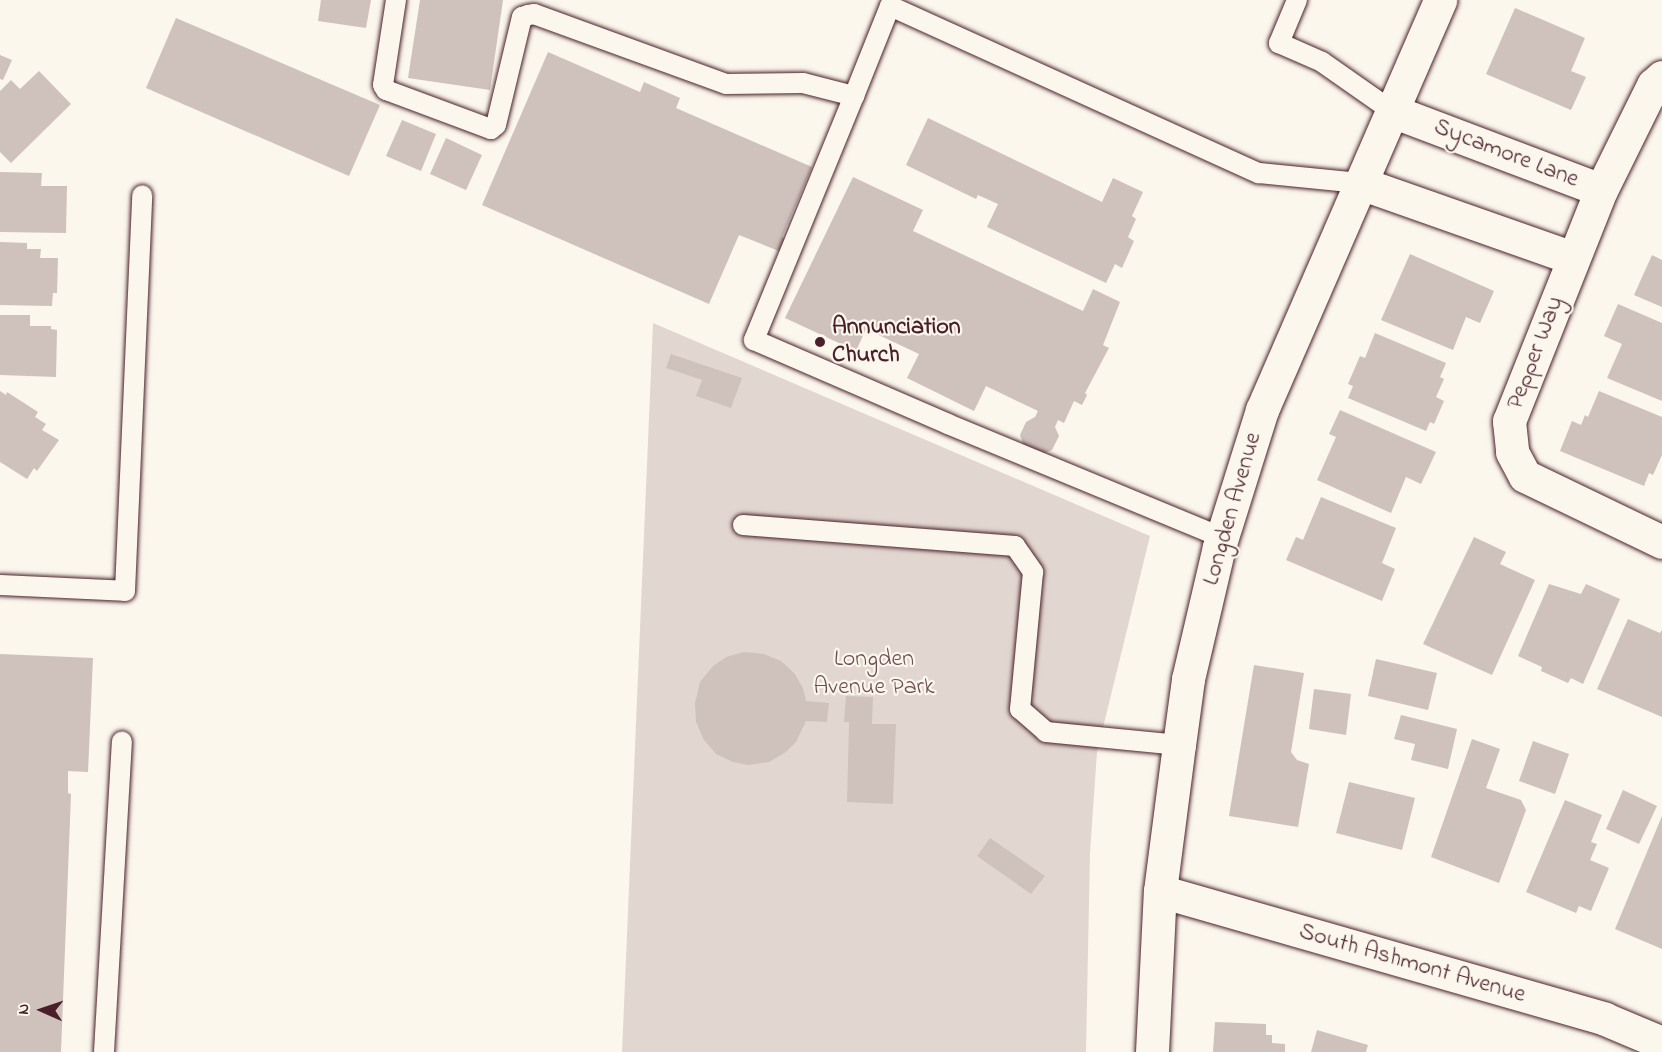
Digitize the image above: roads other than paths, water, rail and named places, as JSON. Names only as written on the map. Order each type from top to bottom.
[{"type":"street","name":"Longden Avenue","points":[[1152,1052],[1160,891],[1188,679],[1223,538],[1262,410],[1440,0]]},
{"type":"street","name":"Sycamore Lane","points":[[1392,111],[1601,190],[1653,85],[1662,77]]},
{"type":"street","points":[[1360,183],[1573,258]]},
{"type":"street","name":"Pepper Way","points":[[1601,190],[1509,421],[1512,452],[1525,476],[1662,542]]},
{"type":"street","name":"South Ashmont Avenue","points":[[1160,891],[1605,1019],[1662,1043]]},
{"type":"lane","points":[[396,0],[383,85],[386,90],[491,129],[496,125],[522,17],[534,14],[726,84],[803,83],[854,96]]},
{"type":"lane","points":[[1297,0],[1279,43],[1322,62],[1392,111]]},
{"type":"lane","points":[[1223,538],[959,429],[753,338],[891,3],[1258,173],[1360,183]]},
{"type":"lane","points":[[0,585],[125,591],[142,195]]},
{"type":"lane","points":[[743,525],[1015,546],[1034,572],[1020,709],[1046,732],[1179,746]]},
{"type":"lane","points":[[104,1052],[122,742]]},
{"type":"place","name":"Annunciation Church","points":[[820,342]]},
{"type":"park label","name":"Longden Avenue Park","points":[[874,674]]}]
